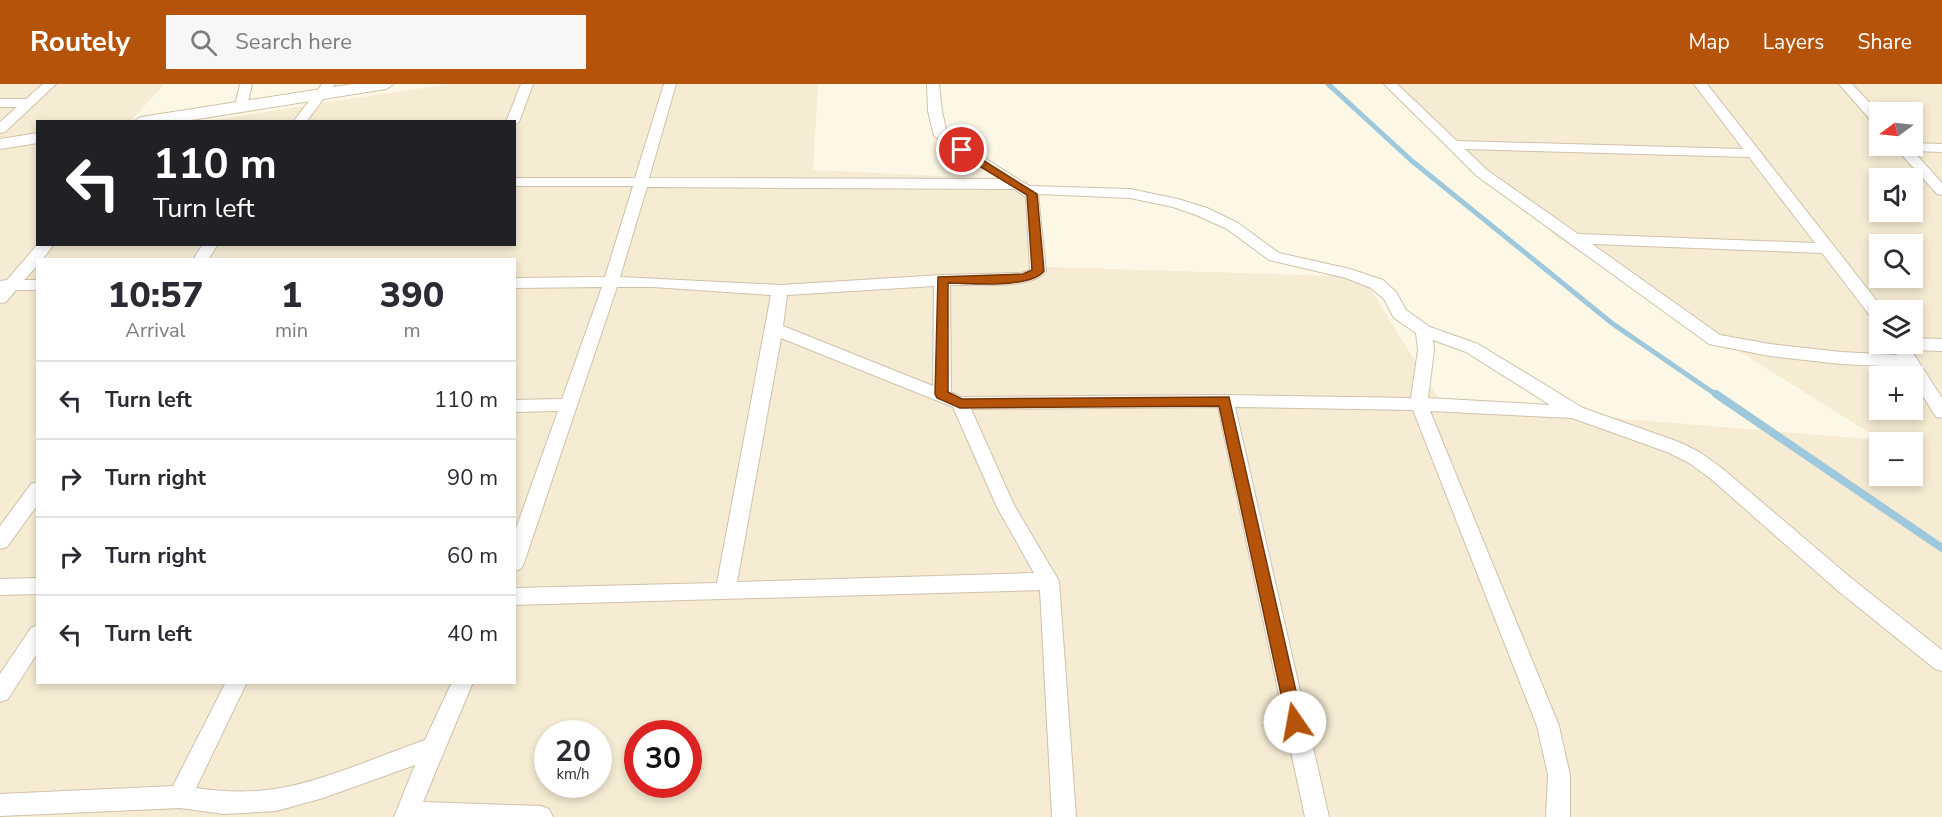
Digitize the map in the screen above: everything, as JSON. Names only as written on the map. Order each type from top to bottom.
[{"type":"street","points":[[0,129],[50,84]]},
{"type":"street","points":[[241,106],[246,84]]},
{"type":"street","points":[[158,120],[324,89],[384,84]]},
{"type":"street","points":[[513,120],[527,84]]},
{"type":"street","points":[[516,557],[611,283],[670,84]]},
{"type":"street","points":[[516,284],[653,282],[780,290],[1033,276],[1038,271],[1033,197],[1026,188],[941,136],[935,111],[933,84]]},
{"type":"street","points":[[1390,84],[1482,173],[1715,340],[1770,350],[1841,358],[1911,361]]},
{"type":"street","points":[[1700,84],[1869,303]]},
{"type":"street","points":[[1845,84],[1869,110]]},
{"type":"street","points":[[301,120],[324,89]]},
{"type":"street","points":[[0,103],[29,103]]},
{"type":"street","points":[[0,144],[36,138]]},
{"type":"street","points":[[1453,145],[1752,153]]},
{"type":"street","points":[[1923,147],[1942,148]]},
{"type":"street","points":[[1911,156],[1942,191]]},
{"type":"street","points":[[516,182],[989,183],[1026,188],[1086,189],[1137,194],[1161,197],[1186,205],[1229,223],[1263,252],[1274,257],[1350,274],[1377,284],[1390,296],[1400,314],[1424,331],[1472,348],[1577,413],[1673,447],[1695,458],[1717,474],[1844,584],[1942,662]]},
{"type":"street","points":[[1573,239],[1826,248]]},
{"type":"street","points":[[0,298],[6,285],[46,246]]},
{"type":"street","points":[[942,280],[951,399],[1006,507],[1049,581],[1064,817]]},
{"type":"street","points":[[6,285],[36,285]]},
{"type":"street","points":[[724,592],[780,290]]},
{"type":"street","points":[[774,329],[951,399],[1419,404],[1577,413]]},
{"type":"street","points":[[1424,331],[1426,351],[1419,404],[1548,726],[1559,775],[1558,817]]},
{"type":"street","points":[[1923,344],[1942,345]]},
{"type":"street","points":[[1906,354],[1942,412]]},
{"type":"street","points":[[1225,401],[1317,817]]},
{"type":"street","points":[[516,406],[568,405]]},
{"type":"street","points":[[0,541],[36,492]]},
{"type":"street","points":[[516,597],[1049,581]]},
{"type":"street","points":[[0,587],[36,586]]},
{"type":"street","points":[[0,692],[36,637]]},
{"type":"street","points":[[180,796],[236,684]]},
{"type":"street","points":[[462,684],[433,748],[407,815],[541,817]]},
{"type":"street","points":[[0,805],[180,796],[224,803],[276,800],[323,787],[433,748]]},
{"type":"shaded area","points":[[0,84],[164,84],[132,120],[36,120],[36,246],[516,246],[516,120],[213,120],[449,84],[818,84],[813,170],[1027,180],[1047,267],[1363,277],[1442,404],[1869,439],[1869,486],[1923,486],[1923,432],[1869,432],[1558,238],[1384,84],[1942,84],[1942,817],[0,817]]},
{"type":"waterway","points":[[1328,84],[1412,161],[1613,324],[1718,396]]},
{"type":"waterway","points":[[1716,394],[1942,548]]},
{"type":"route","points":[[962,150],[1032,194],[1038,271],[1033,276],[1023,278],[942,280],[942,394],[960,403],[1225,401],[1295,722]]}]
